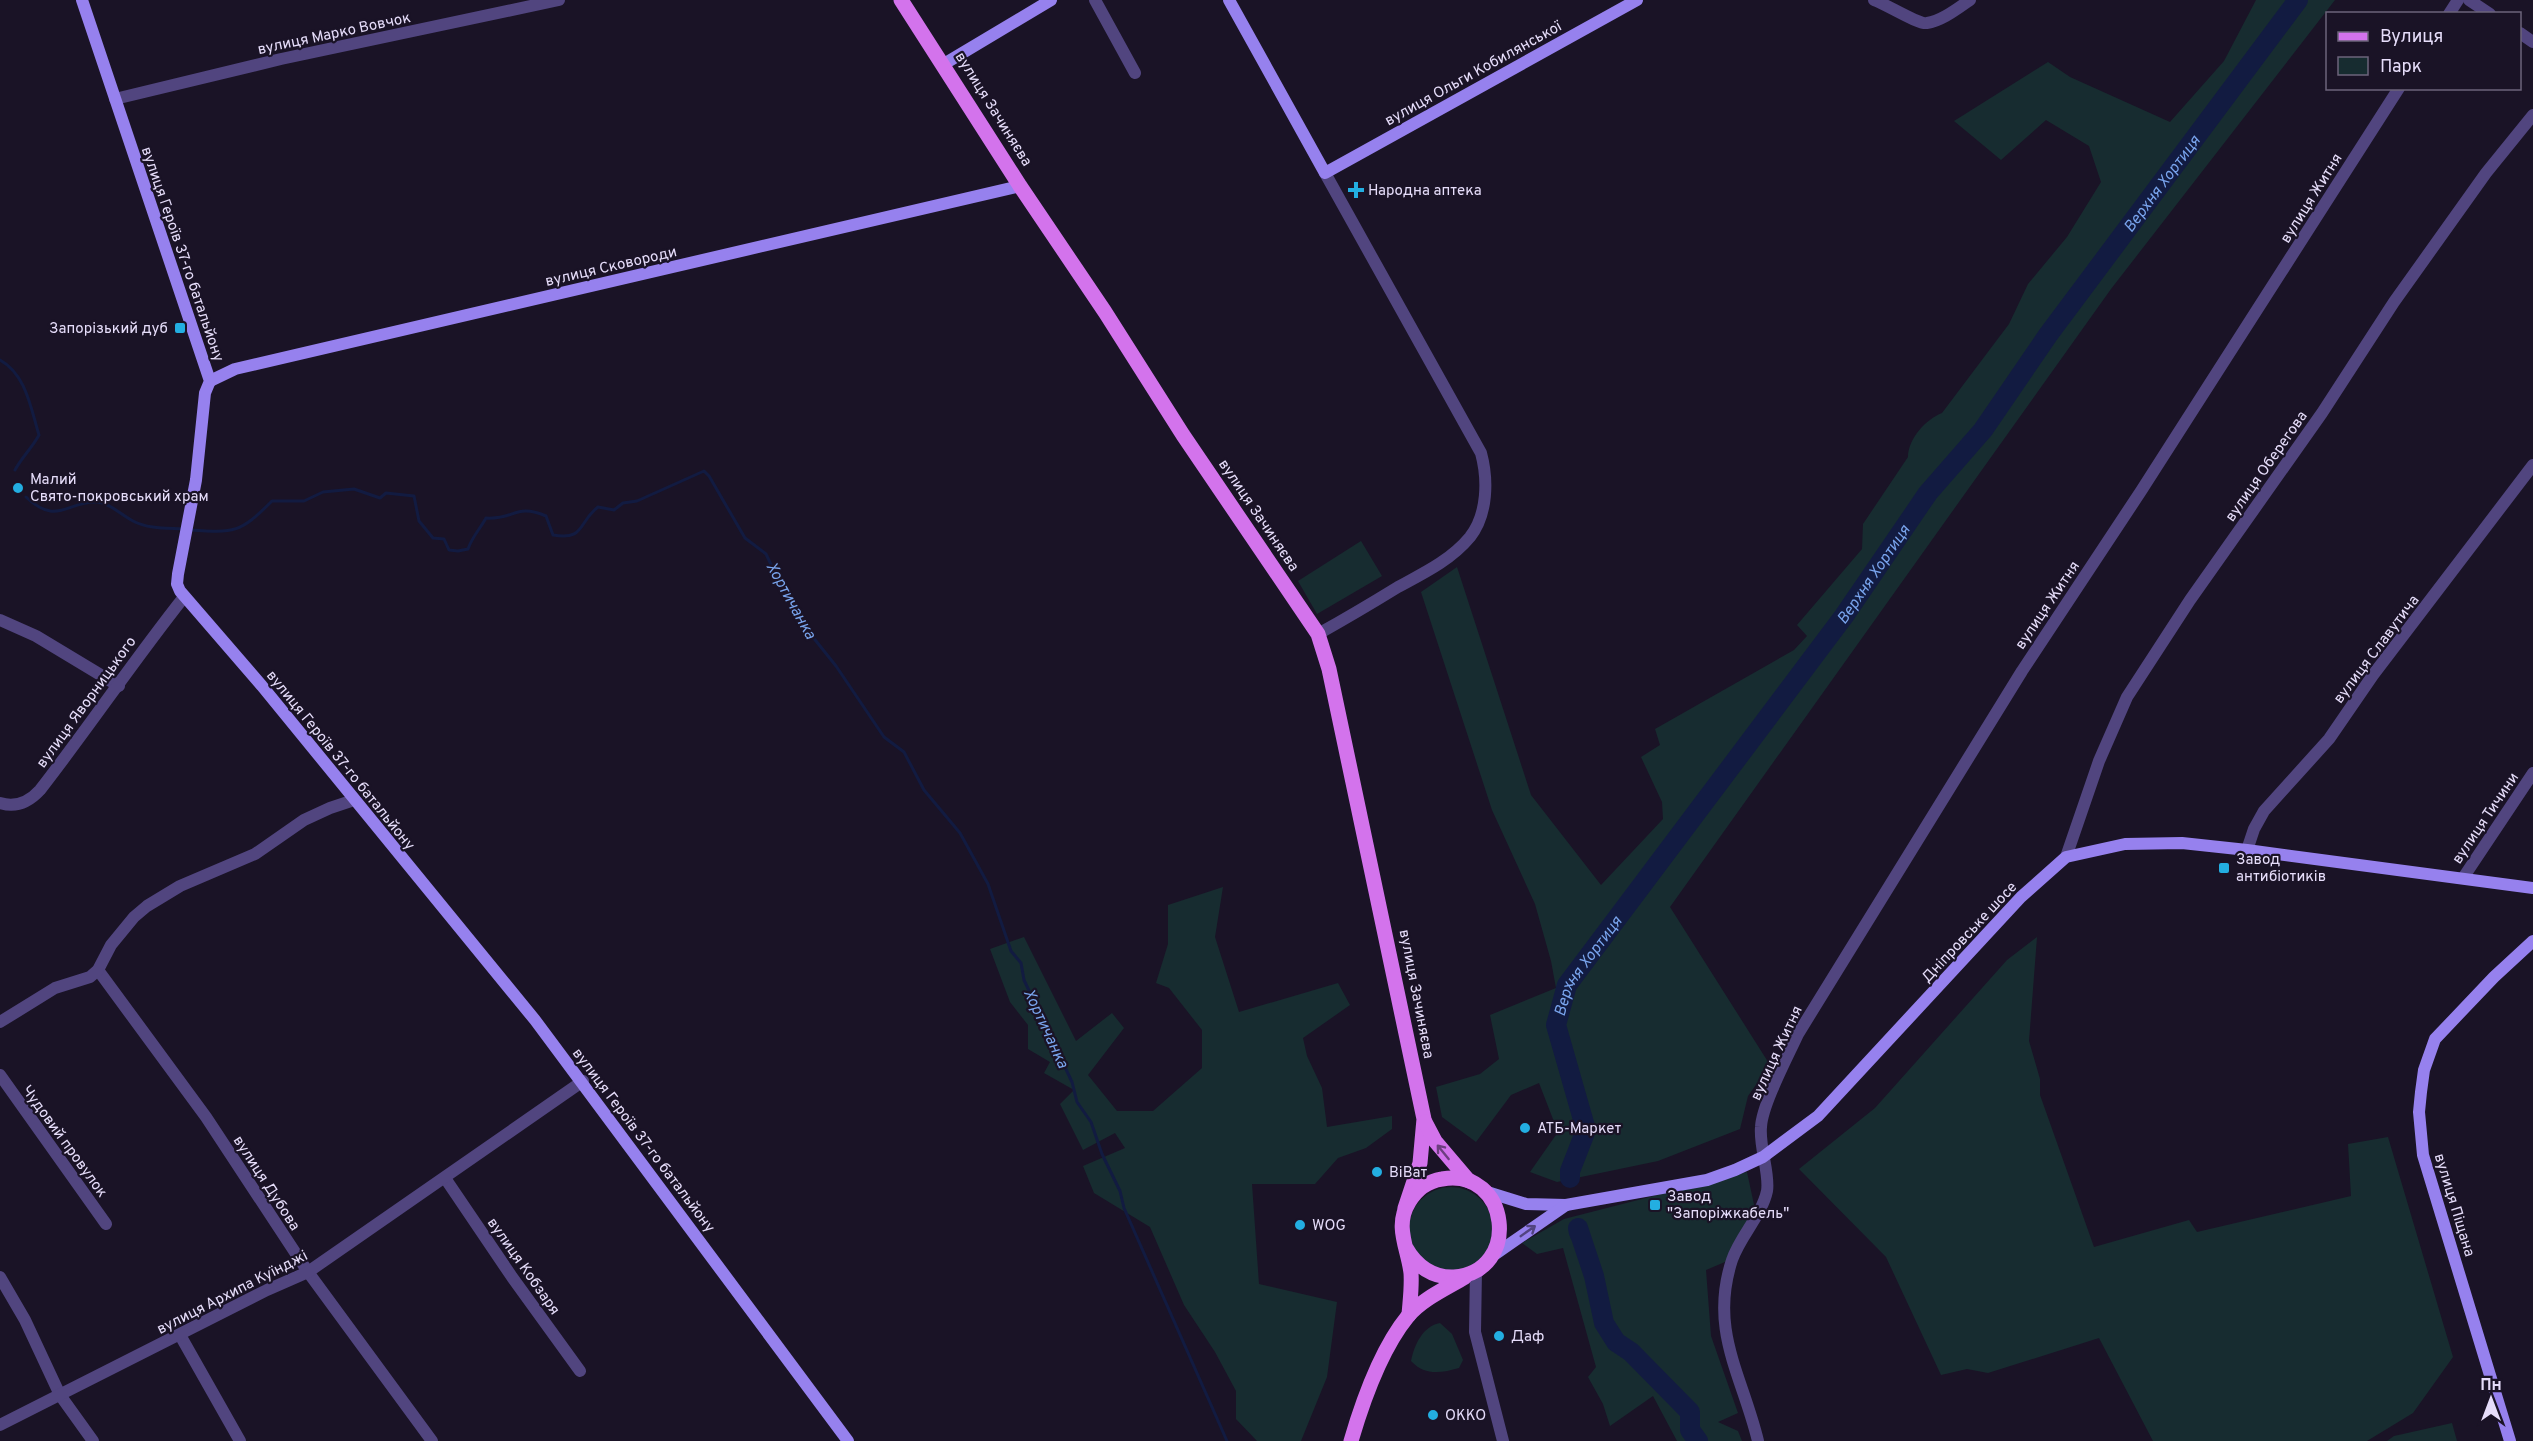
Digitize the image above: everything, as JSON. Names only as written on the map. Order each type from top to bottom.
[{"type":"main road","name":"вулиця Зачиняєва","points":[[901,0],[1183,435],[1318,634],[1337,703],[1424,1119]]},
{"type":"main road","points":[[1351,1441],[1364,1397],[1385,1353],[1409,1315],[1476,1270],[1491,1257],[1499,1238],[1500,1217],[1491,1199],[1469,1181],[1435,1141],[1424,1119]]},
{"type":"main road","points":[[1409,1315],[1411,1273],[1401,1228],[1420,1163],[1424,1119]]},
{"type":"main road","points":[[1406,1208],[1418,1190],[1437,1180],[1458,1178],[1469,1181]]},
{"type":"main road","points":[[1406,1248],[1418,1264],[1436,1275],[1456,1276],[1476,1270]]},
{"type":"street","name":"вулиця Героїв 37-го батальйону","points":[[82,0],[210,381],[204,402],[196,480],[177,584],[184,597],[262,686],[535,1020],[848,1441]]},
{"type":"street","name":"вулиця Марко Вовчок","points":[[115,99],[281,59],[559,0]]},
{"type":"street","points":[[944,64],[1051,0]]},
{"type":"street","points":[[1095,0],[1136,73]]},
{"type":"street","points":[[1230,0],[1481,453],[1485,466],[1485,496],[1478,523],[1470,536],[1444,561],[1318,634]]},
{"type":"street","name":"вулиця Ольги Кобилянської","points":[[1325,173],[1636,0]]},
{"type":"street","points":[[1874,0],[1917,21],[1927,23],[1952,12],[1970,0]]},
{"type":"street","points":[[2469,0],[2487,12]]},
{"type":"street","name":"вулиця Житня","points":[[1758,1441],[1749,1405],[1724,1330],[1722,1303],[1724,1285],[1735,1251],[1766,1196],[1768,1185],[1761,1126],[1798,1034],[2022,671],[2141,491],[2398,90]]},
{"type":"street","name":"вулиця Оберегова","points":[[2066,857],[2099,761],[2127,697],[2190,600],[2322,413],[2394,302],[2486,173],[2533,115]]},
{"type":"street","name":"вулиця Сковороди","points":[[210,381],[235,369],[1020,186]]},
{"type":"street","name":"вулиця Славутича","points":[[2247,850],[2254,829],[2264,811],[2329,739],[2373,675],[2533,465]]},
{"type":"street","name":"вулиця Яворницького","points":[[0,803],[7,805],[26,803],[33,798],[184,597]]},
{"type":"street","points":[[0,620],[36,636],[119,686]]},
{"type":"street","name":"вулиця Тичини","points":[[2463,878],[2533,773]]},
{"type":"street","points":[[0,1022],[55,988],[82,980],[98,970],[111,945],[134,917],[147,906],[180,886],[255,854],[304,820],[354,800]]},
{"type":"street","name":"Дніпровське шосе","points":[[1484,1191],[1526,1204],[1566,1205],[1707,1180],[1763,1157],[1818,1116],[2021,897],[2066,857],[2115,846],[2156,842],[2247,850],[2533,888]]},
{"type":"street","name":"вулиця Піщана","points":[[2510,1441],[2423,1155],[2419,1112],[2424,1070],[2435,1040],[2494,977],[2533,941]]},
{"type":"street","name":"вулиця Дубова","points":[[98,970],[206,1117],[308,1272],[432,1441]]},
{"type":"street","name":"Чудовий провулок","points":[[0,1075],[106,1224]]},
{"type":"street","name":"вулиця Архипа Куїнджі","points":[[0,1425],[267,1290],[308,1272],[583,1082]]},
{"type":"street","name":"вулиця Кобзаря","points":[[445,1178],[512,1277],[580,1371]]},
{"type":"street","points":[[1491,1257],[1566,1205]]},
{"type":"street","points":[[1476,1270],[1475,1332],[1503,1441]]},
{"type":"street","points":[[0,1277],[25,1320],[60,1395],[93,1441]]},
{"type":"street","points":[[180,1335],[240,1441]]},
{"type":"green space","points":[[2256,0],[2335,0],[2111,289],[1670,907],[1770,1065],[1748,1096],[1740,1129],[1658,1161],[1557,1182],[1530,1172],[1558,1132],[1539,1083],[1511,1095],[1476,1142],[1442,1117],[1436,1087],[1480,1074],[1499,1059],[1490,1015],[1556,988],[1535,904],[1492,810],[1421,592],[1457,567],[1531,795],[1601,885],[1663,819],[1662,802],[1641,757],[1660,745],[1655,729],[1794,650],[1807,636],[1797,625],[1862,549],[1863,524],[1908,457],[1911,443],[1919,430],[1942,413],[2009,324],[2028,284],[2067,237],[2101,182],[2089,146],[2046,120],[2001,160],[1954,121],[2048,62],[2070,77],[2170,122],[2224,61]]},
{"type":"green space","points":[[1361,541],[1382,576],[1317,614],[1298,581]]},
{"type":"green space","points":[[1223,887],[1215,937],[1239,1012],[1338,983],[1350,1005],[1303,1038],[1307,1056],[1322,1088],[1327,1127],[1392,1116],[1392,1129],[1366,1148],[1338,1158],[1315,1184],[1252,1184],[1259,1284],[1337,1302],[1327,1377],[1301,1441],[1257,1441],[1236,1419],[1236,1391],[1215,1352],[1184,1305],[1150,1227],[1094,1193],[1083,1166],[1125,1148],[1115,1133],[1083,1150],[1060,1104],[1074,1090],[1044,1073],[1050,1062],[1028,1049],[1028,1025],[1010,1002],[990,949],[1024,937],[1076,1041],[1112,1013],[1124,1028],[1088,1075],[1117,1111],[1153,1111],[1202,1068],[1202,1030],[1169,988],[1156,983],[1168,944],[1168,905]]},
{"type":"green space","points":[[2037,937],[2029,1041],[2040,1079],[2040,1095],[2094,1247],[2189,1220],[2197,1232],[2351,1196],[2348,1144],[2388,1137],[2453,1357],[2413,1413],[2367,1441],[2153,1441],[2099,1338],[1988,1373],[1967,1369],[1941,1375],[1886,1257],[1799,1169],[1875,1108],[2007,960]]},
{"type":"green space","points":[[1747,1172],[1756,1214],[1732,1259],[1706,1270],[1711,1336],[1738,1413],[1718,1422],[1738,1431],[1742,1441],[1677,1441],[1653,1396],[1610,1426],[1603,1404],[1588,1377],[1596,1367],[1563,1248],[1537,1254],[1522,1243],[1564,1219]]},
{"type":"green space","points":[[1451,1187],[1474,1194],[1486,1206],[1493,1229],[1486,1252],[1474,1264],[1451,1271],[1428,1264],[1416,1252],[1409,1229],[1416,1206],[1428,1194]]},
{"type":"green space","points":[[1440,1323],[1452,1334],[1463,1360],[1459,1368],[1440,1372],[1428,1371],[1411,1361],[1412,1355],[1424,1332]]},
{"type":"green space","points":[[2452,1423],[2457,1441],[2387,1441],[2394,1436]]},
{"type":"waterway","name":"Верхня Хортиця","points":[[1570,1178],[1570,1171],[1586,1130],[1556,1025],[1567,985],[1844,616],[1928,493],[1983,430],[2048,335],[2298,0]]},
{"type":"waterway","name":"Хортичанка","points":[[0,360],[9,366],[22,383],[39,435],[15,470]]},
{"type":"waterway","name":"Хортичанка","points":[[190,530],[227,531],[236,529],[252,519],[272,501],[304,501],[323,492],[354,489],[380,498],[386,493],[414,496],[419,521],[433,538],[444,539],[449,550],[458,551],[468,549],[486,518],[503,517],[521,511],[536,512],[546,516],[553,535],[571,535],[580,529],[598,507],[614,510],[623,503],[637,501],[704,471],[745,538],[766,554],[804,626],[836,666],[884,737],[904,752],[924,790],[960,833],[988,884],[1011,951],[1021,963],[1024,980],[1072,1082],[1077,1102],[1091,1122],[1102,1154],[1120,1191],[1124,1208],[1227,1441]]},
{"type":"waterway","name":"Хортичанка","points":[[26,497],[37,506],[54,511],[85,503],[100,503],[110,506],[139,524],[158,528],[183,529]]},
{"type":"waterway","name":"Верхня Хортиця","points":[[1579,1233],[1578,1228],[1594,1276],[1604,1323],[1616,1342],[1631,1352],[1690,1412],[1690,1430],[1698,1441]]},
{"type":"place","name":"Народна аптека","points":[[1356,190]]},
{"type":"place","name":"Запорізький дуб","points":[[180,328]]},
{"type":"place","name":"Малий Свято-покровський храм","points":[[18,488]]},
{"type":"place","name":"Завод антибіотиків","points":[[2224,868]]},
{"type":"place","name":"АТБ-Маркет","points":[[1525,1128]]},
{"type":"place","name":"ВіВат","points":[[1377,1172]]},
{"type":"place","name":"Завод \"Запоріжкабель\"","points":[[1655,1205]]},
{"type":"place","name":"WOG","points":[[1300,1225]]},
{"type":"place","name":"Даф","points":[[1499,1336]]},
{"type":"place","name":"ОККО","points":[[1433,1415]]}]
